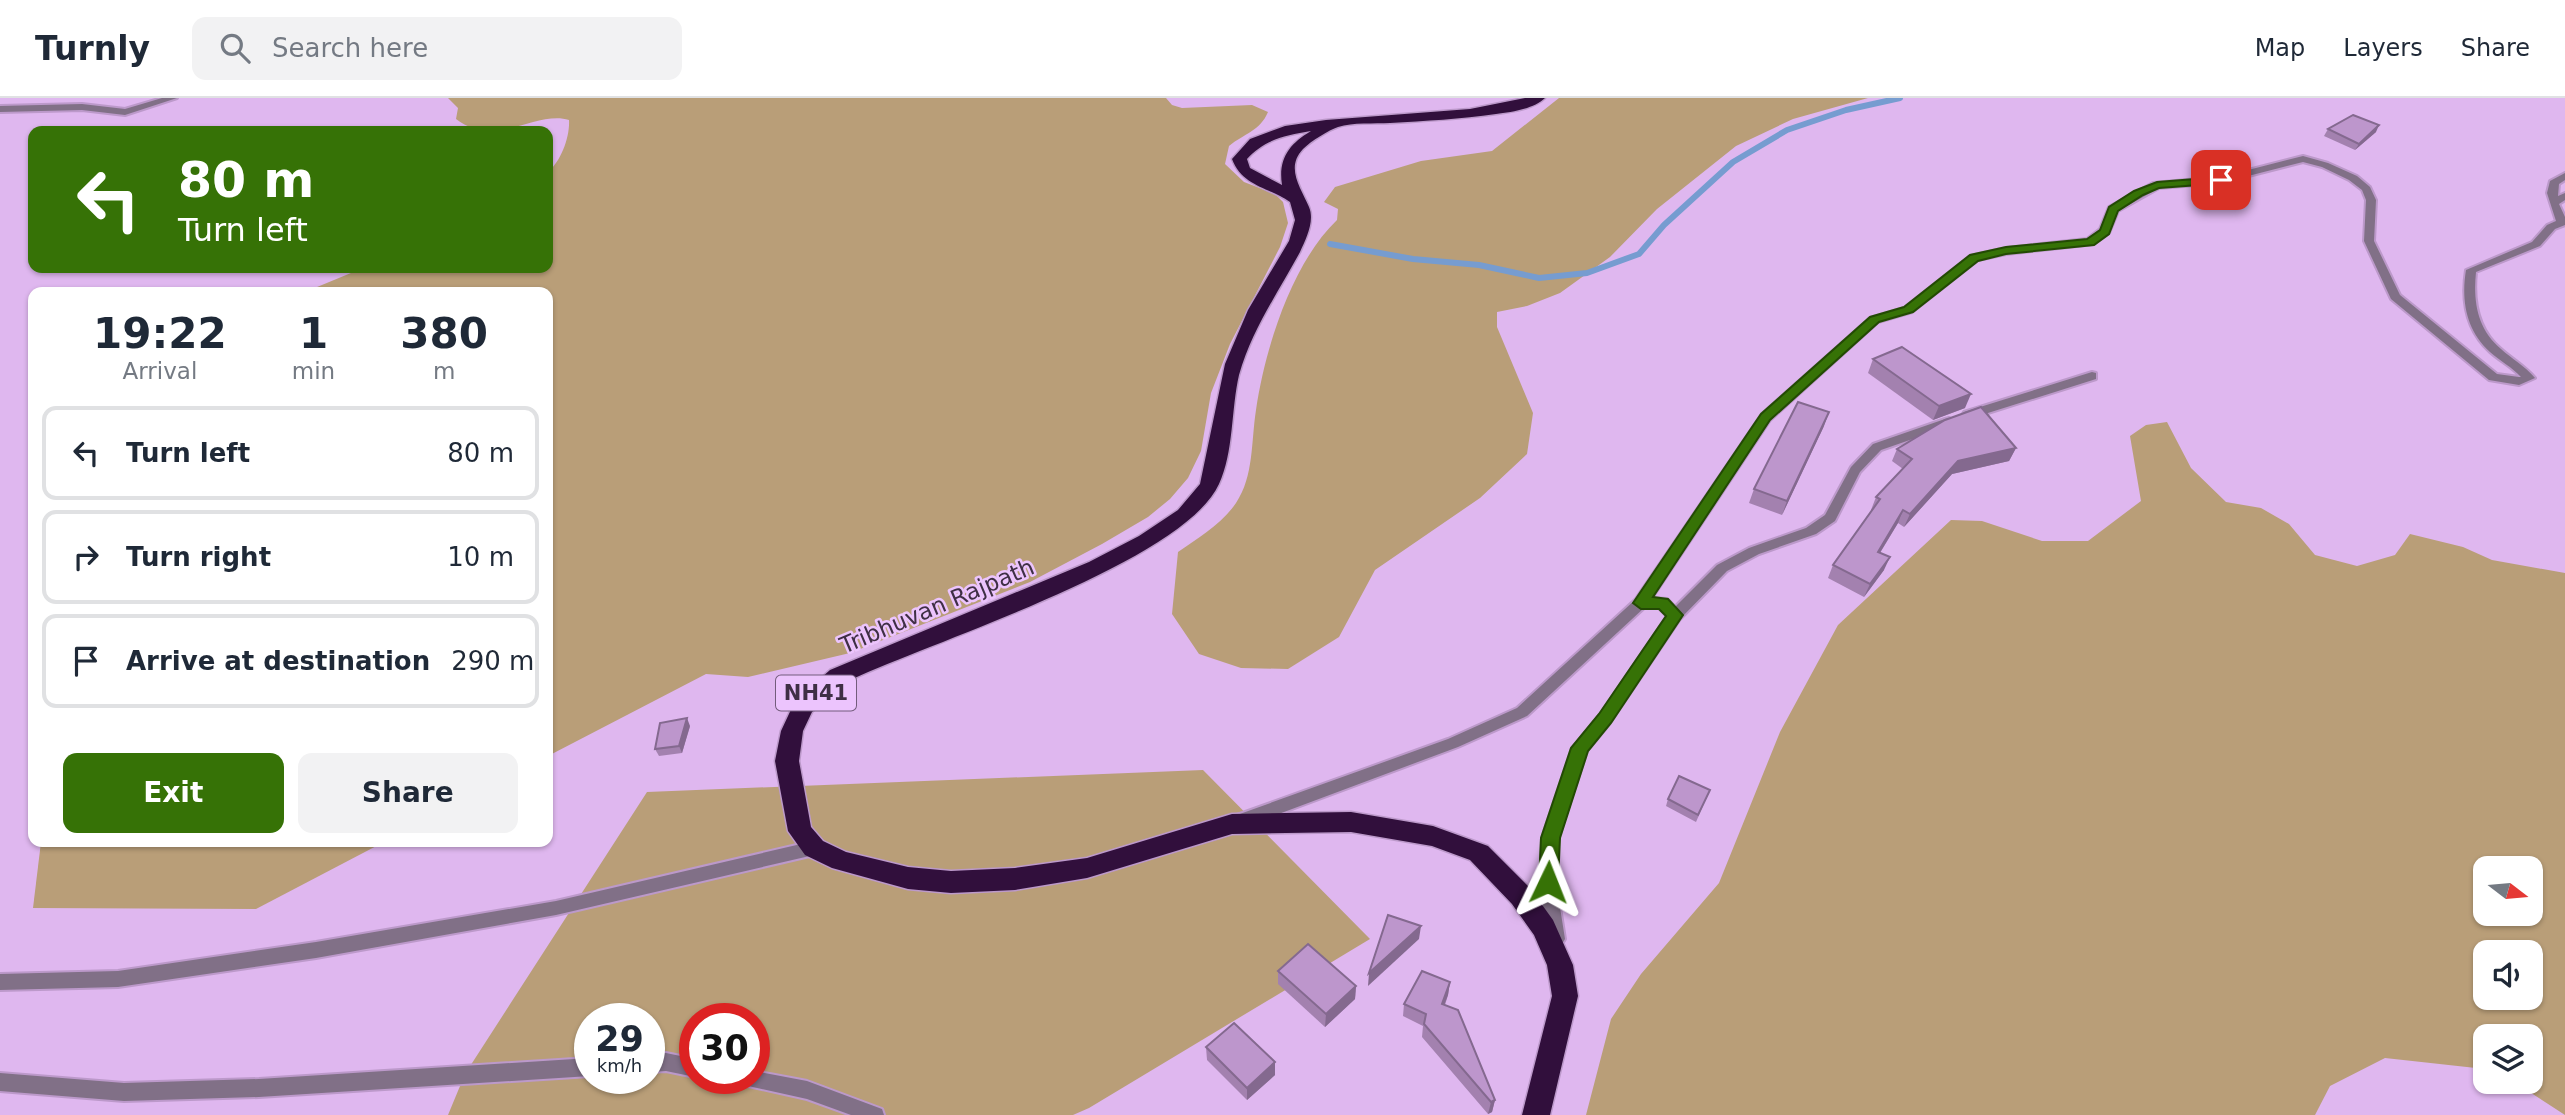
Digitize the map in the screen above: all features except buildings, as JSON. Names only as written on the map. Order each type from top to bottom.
[{"type":"highway","points":[[1294,198],[1286,191],[1256,181],[1244,171],[1239,159],[1243,149],[1261,136],[1274,131],[1353,122],[1461,116],[1517,107],[1538,98]]},
{"type":"highway","points":[[1294,198],[1285,179],[1286,167],[1293,152],[1319,132],[1353,122]]},
{"type":"highway","name":"Tribhuvan Rajpath","points":[[814,848],[800,831],[788,761],[796,719],[812,696],[855,667],[1111,559],[1183,516],[1203,494],[1213,473],[1226,391],[1237,353],[1259,305],[1298,237],[1304,219],[1301,207],[1294,198]]},
{"type":"highway","points":[[814,848],[841,860],[908,877],[951,881],[1015,879],[1087,868],[1232,824],[1351,822],[1433,836],[1479,853],[1521,895],[1544,928],[1560,965],[1565,996],[1553,1055],[1536,1115]]},
{"type":"street","points":[[0,109],[82,107],[125,112],[172,98]]},
{"type":"street","points":[[1232,824],[1453,743],[1522,712],[1602,635],[1641,603],[1766,417],[1780,401],[1874,320],[1908,310],[1974,258],[2006,250],[2090,242],[2105,231],[2113,209],[2157,185],[2221,180],[2303,159],[2354,178],[2366,189],[2371,200],[2369,241],[2395,297],[2493,377],[2519,381],[2529,378],[2493,349],[2480,334],[2470,312],[2471,270],[2536,244],[2551,227],[2562,222],[2560,199],[2552,193],[2554,183],[2565,176]]},
{"type":"street","points":[[1560,965],[1548,882],[1550,838],[1561,800],[1580,748],[1605,719],[1675,615],[1722,568],[1754,551],[1811,531],[1830,517],[1855,470],[1877,447],[2029,394],[2092,376]]},
{"type":"street","points":[[1641,603],[1662,603],[1675,615]]},
{"type":"street","points":[[0,982],[118,979],[316,950],[556,908],[814,848]]},
{"type":"street","points":[[0,1082],[124,1091],[219,1089],[574,1068]]},
{"type":"street","points":[[770,1083],[807,1090],[874,1115]]},
{"type":"shaded area","points":[[448,98],[1166,98],[1172,105],[1182,108],[1252,105],[1268,112],[1256,128],[1229,146],[1225,164],[1244,182],[1275,194],[1283,202],[1288,223],[1280,247],[1230,344],[1211,393],[1201,451],[1188,478],[1170,499],[1148,517],[1030,582],[850,653],[748,677],[706,674],[553,753],[553,287],[317,287],[351,273],[553,273],[553,166],[564,148],[569,120],[556,118],[519,126],[469,126],[456,119],[458,108]]},
{"type":"shaded area","points":[[1559,98],[1868,98],[1793,119],[1736,146],[1657,209],[1610,257],[1560,293],[1527,306],[1497,312],[1497,327],[1533,413],[1527,454],[1480,498],[1375,570],[1339,637],[1288,669],[1241,668],[1199,654],[1172,614],[1178,552],[1224,518],[1242,493],[1249,470],[1260,386],[1283,308],[1307,259],[1337,220],[1338,209],[1324,202],[1335,187],[1421,161],[1492,151]]},
{"type":"shaded area","points":[[2167,422],[2191,468],[2226,502],[2261,508],[2289,524],[2315,555],[2357,566],[2395,555],[2410,534],[2463,547],[2492,560],[2565,573],[2565,1115],[2533,1094],[2543,1094],[2543,1024],[2473,1024],[2473,1068],[2385,1058],[2330,1086],[2315,1115],[1586,1115],[1611,1019],[1641,974],[1719,883],[1780,732],[1838,625],[1951,520],[1982,521],[2042,541],[2088,541],[2141,501],[2130,436],[2146,425]]},
{"type":"shaded area","points":[[1203,770],[1370,939],[1089,1108],[1073,1115],[448,1115],[465,1074],[647,792]]},
{"type":"shaded area","points":[[40,847],[374,847],[256,909],[33,908]]},
{"type":"waterway","points":[[1330,244],[1413,259],[1479,265],[1539,278],[1587,273],[1639,254],[1664,225],[1733,162],[1787,130],[1846,110],[1900,98]]},
{"type":"route","points":[[1548,882],[1550,838],[1580,748],[1605,719],[1625,685],[1654,649],[1675,615],[1662,603],[1641,603],[1766,417],[1780,401],[1863,328],[1874,320],[1908,310],[1955,270],[1974,258],[2006,250],[2090,242],[2105,231],[2113,209],[2138,193],[2157,185],[2221,180]]}]
